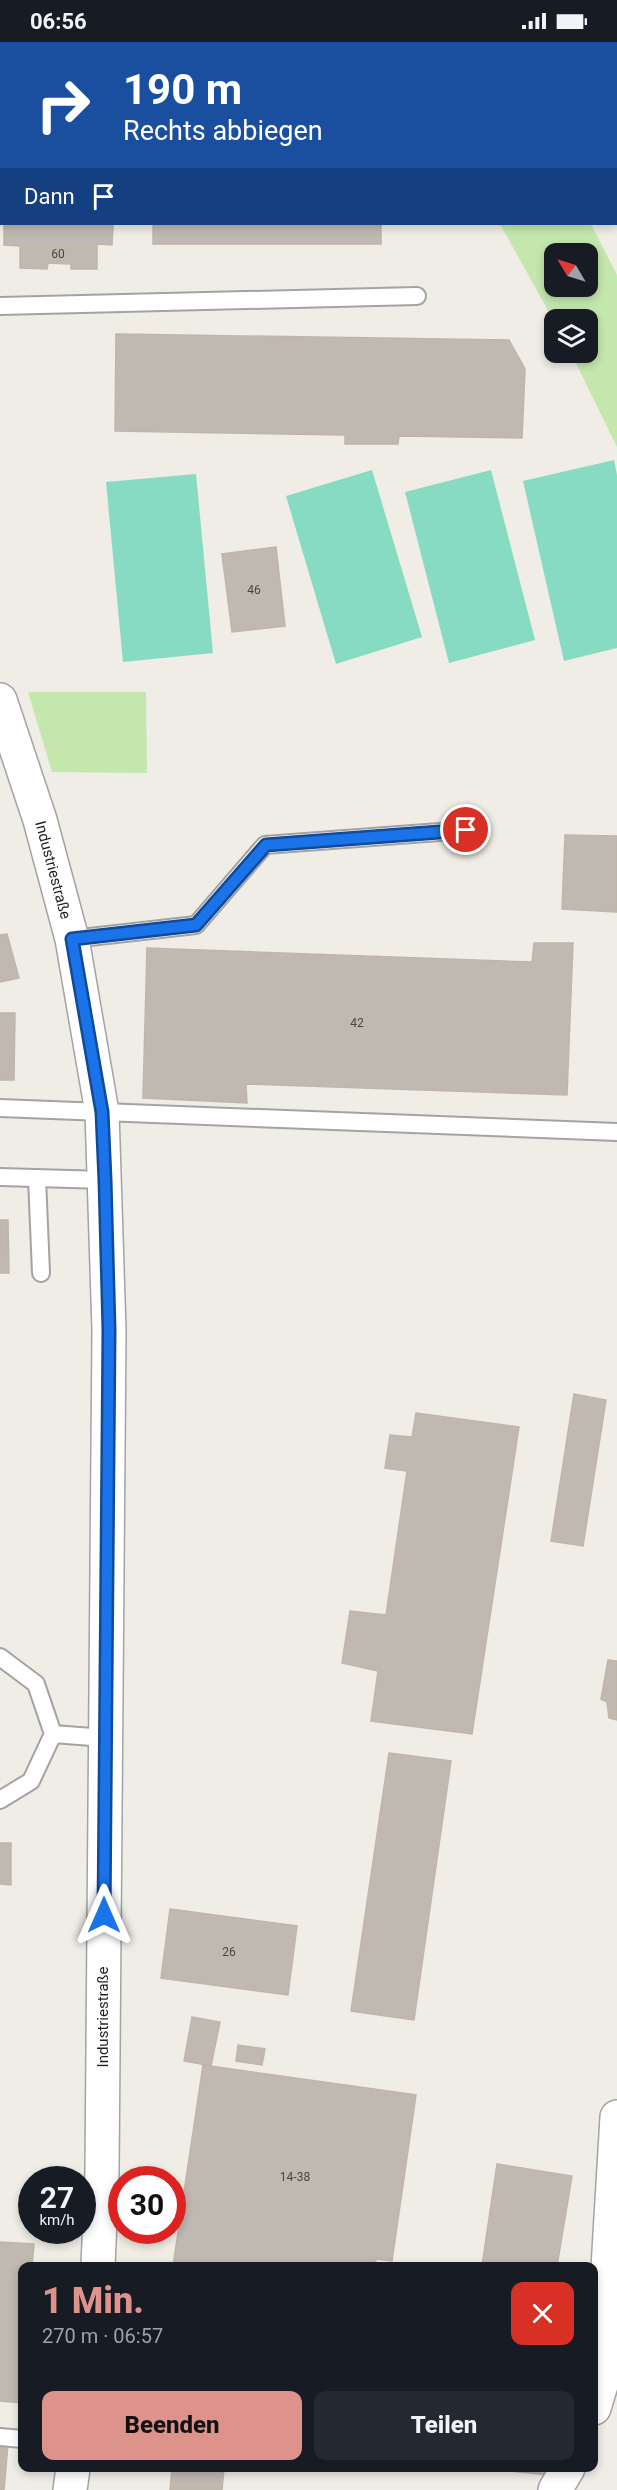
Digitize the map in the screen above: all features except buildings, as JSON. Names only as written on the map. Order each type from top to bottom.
[{"type":"street","name":"Industriestraße","points":[[0,700],[6,738],[40,820],[72,939],[102,1112],[109,1330],[102,2159],[98,2262]]},
{"type":"street","points":[[598,2395],[601,2385],[617,2117]]},
{"type":"street","points":[[70,2490],[72,2472]]},
{"type":"street","points":[[555,2490],[566,2472]]},
{"type":"lane","points":[[0,306],[417,296]]},
{"type":"lane","points":[[72,939],[196,925],[266,845],[466,830]]},
{"type":"lane","points":[[0,1108],[617,1132]]},
{"type":"lane","points":[[0,1177],[105,1180]]},
{"type":"lane","points":[[37,1178],[41,1273]]},
{"type":"lane","points":[[0,1656],[36,1684],[53,1734],[30,1781],[0,1800]]},
{"type":"lane","points":[[53,1734],[105,1738]]},
{"type":"lane","points":[[0,2437],[18,2439]]},
{"type":"green space","points":[[501,225],[592,225],[617,275],[617,447],[576,363],[598,363],[598,309],[547,309]]},
{"type":"green space","points":[[614,460],[617,475],[617,648],[564,661],[523,481]]},
{"type":"green space","points":[[372,470],[422,637],[336,664],[286,496]]},
{"type":"green space","points":[[491,470],[535,640],[449,663],[405,492]]},
{"type":"green space","points":[[196,474],[213,653],[123,662],[106,482]]},
{"type":"green space","points":[[28,692],[146,692],[147,773],[52,772]]},
{"type":"route","points":[[104,1915],[109,1330],[105,1180],[102,1112],[72,939],[196,925],[266,845],[466,830]]}]
